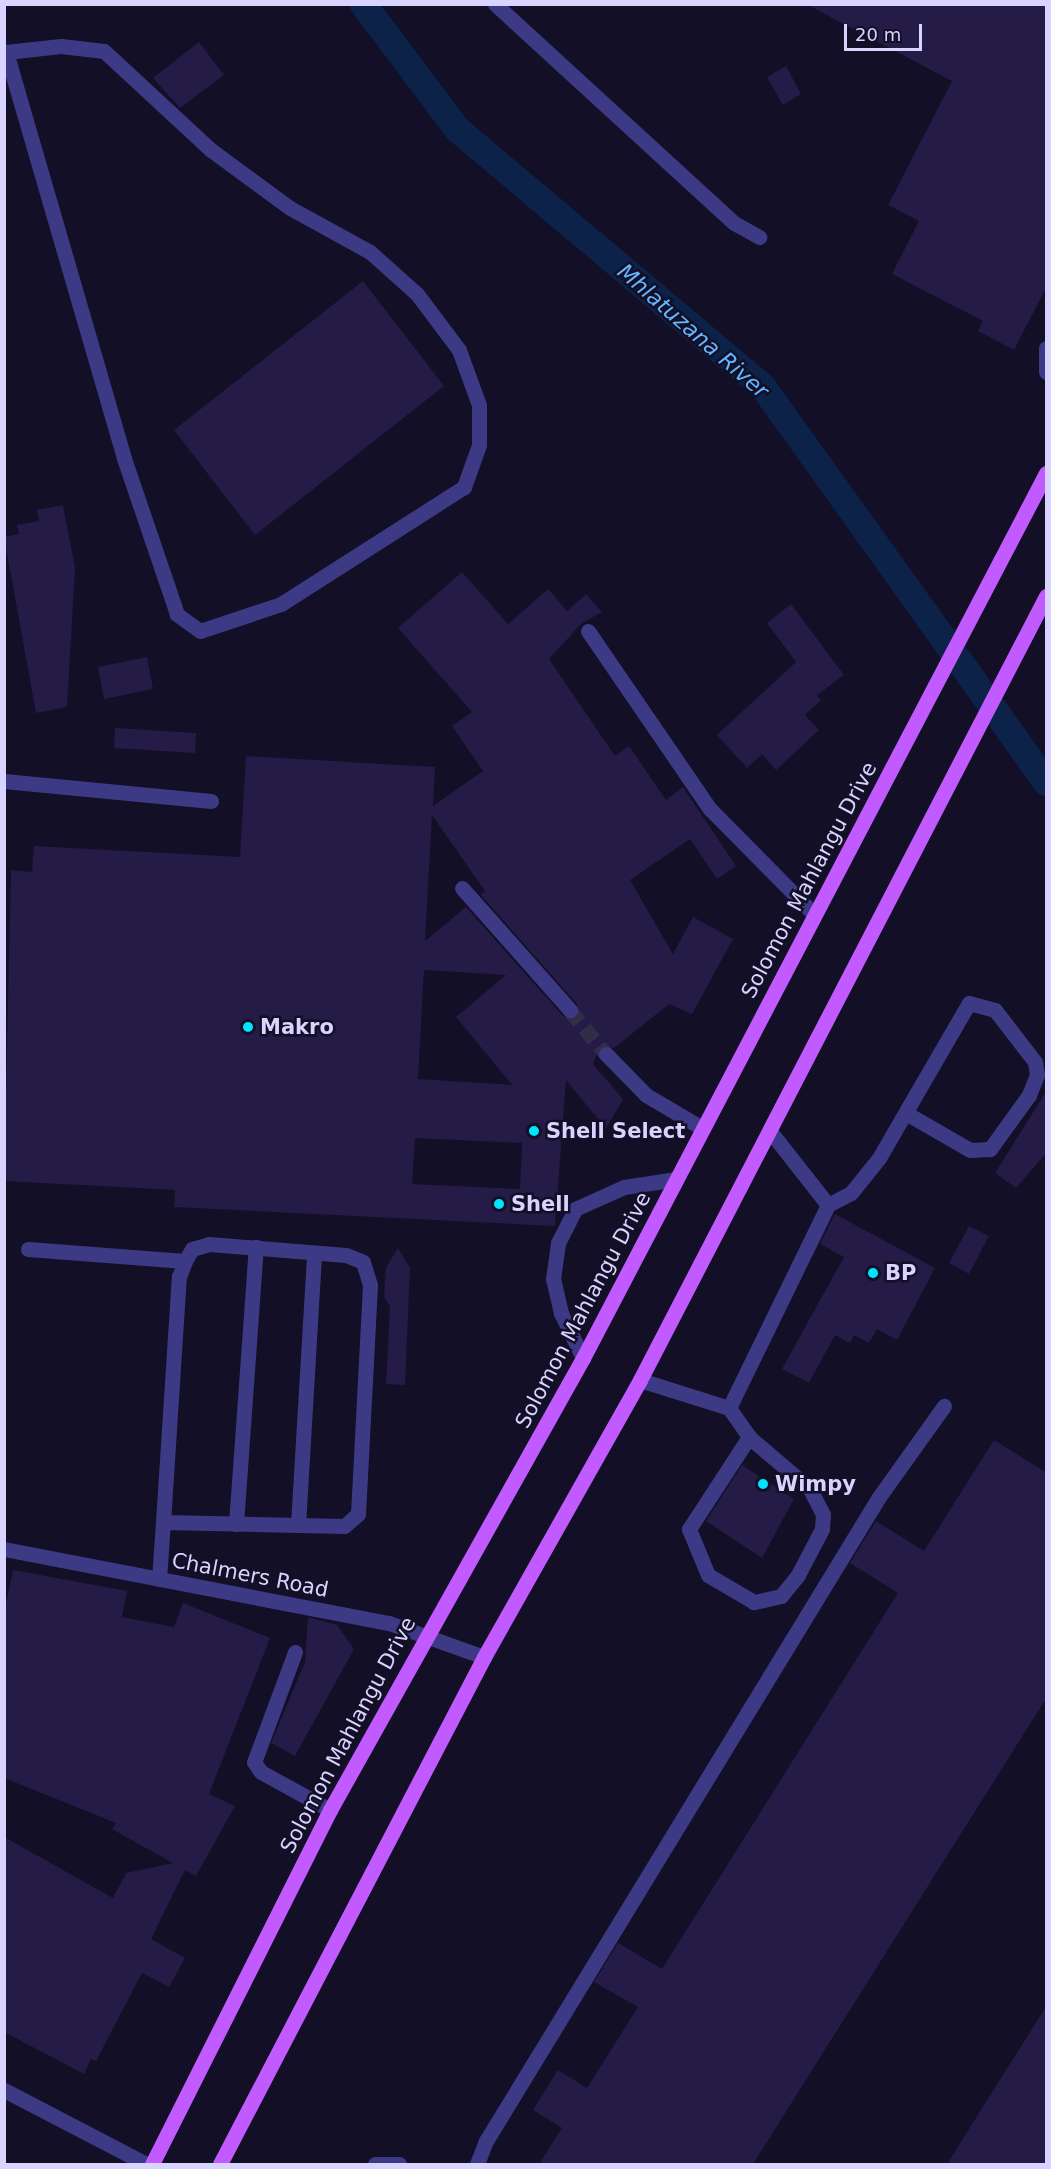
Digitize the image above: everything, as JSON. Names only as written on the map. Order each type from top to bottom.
[{"type":"main road","name":"Solomon Mahlangu Drive","points":[[152,2164],[330,1810],[426,1633],[583,1358],[1022,517],[1044,482]]},
{"type":"main road","points":[[220,2164],[484,1657],[640,1380],[770,1131],[940,796],[1047,596]]},
{"type":"street","points":[[495,4],[734,223],[759,237]]},
{"type":"street","points":[[61,46],[104,51],[211,150],[290,208],[370,252],[417,294],[459,350],[479,405],[479,445],[464,487],[281,604],[200,631],[177,614],[124,458],[5,52],[61,46]]},
{"type":"street","points":[[1047,348],[1047,372]]},
{"type":"street","points":[[588,631],[710,808],[814,914]]},
{"type":"street","points":[[4,781],[211,801]]},
{"type":"street","points":[[462,888],[570,1010]]},
{"type":"street","points":[[729,1408],[828,1205],[861,1184],[906,1113],[969,1003],[995,1010],[1035,1062],[1029,1095],[990,1149],[970,1150],[906,1113]]},
{"type":"street","points":[[606,1054],[646,1095],[702,1128]]},
{"type":"street","points":[[770,1131],[828,1205]]},
{"type":"street","points":[[583,1358],[561,1312],[553,1279],[558,1243],[575,1209],[624,1187],[676,1179]]},
{"type":"street","points":[[159,1579],[163,1522],[184,1261],[192,1249],[209,1244],[346,1255],[363,1262],[370,1285],[363,1497],[358,1514],[344,1526],[163,1522]]},
{"type":"street","points":[[236,1524],[256,1247]]},
{"type":"street","points":[[28,1249],[184,1261]]},
{"type":"street","points":[[298,1525],[314,1254]]},
{"type":"street","points":[[640,1380],[729,1408],[749,1437],[810,1489],[823,1514],[817,1539],[782,1596],[754,1602],[708,1575],[689,1528],[749,1437]]},
{"type":"street","points":[[477,2164],[486,2141],[879,1497],[944,1406]]},
{"type":"street","name":"Chalmers Road","points":[[4,1549],[426,1633],[484,1657]]},
{"type":"street","points":[[295,1652],[254,1762],[261,1772],[330,1810]]},
{"type":"street","points":[[4,2090],[146,2164]]},
{"type":"street","points":[[375,2164],[399,2164]]},
{"type":"building","points":[[806,4],[1047,4],[1047,286],[1014,350],[978,331],[983,321],[892,274],[919,221],[888,205],[952,81]]},
{"type":"building","points":[[199,42],[224,75],[180,108],[153,78]]},
{"type":"building","points":[[786,66],[801,94],[783,105],[767,77]]},
{"type":"building","points":[[363,281],[444,386],[255,535],[174,430]]},
{"type":"building","points":[[63,505],[75,568],[67,707],[36,713],[4,537],[19,534],[17,525],[39,521],[37,510]]},
{"type":"building","points":[[462,572],[508,624],[548,589],[567,611],[586,594],[602,612],[582,623],[549,659],[615,756],[629,746],[666,800],[683,787],[736,866],[717,879],[690,839],[630,880],[673,954],[693,917],[733,939],[692,1014],[669,1004],[614,1048],[599,1047],[593,1064],[623,1099],[606,1129],[566,1080],[555,1226],[174,1207],[175,1190],[4,1181],[11,870],[32,872],[34,846],[240,857],[246,756],[435,767],[433,806],[483,771],[452,726],[472,712],[398,628]],"holes":[[[432,815],[485,891],[481,895],[577,1004],[576,1018],[563,1016],[466,907],[425,941]],[[424,970],[506,975],[456,1017],[512,1085],[418,1079]],[[415,1138],[522,1143],[520,1189],[412,1184]]]},
{"type":"building","points":[[791,604],[844,675],[817,695],[821,700],[805,715],[819,730],[776,770],[762,754],[747,768],[717,735],[796,662],[767,623]]},
{"type":"building","points":[[147,657],[153,689],[104,699],[98,667]]},
{"type":"building","points":[[115,728],[196,733],[195,753],[114,748]]},
{"type":"building","points":[[1047,1090],[1047,1152],[1016,1188],[995,1173]]},
{"type":"building","points":[[835,1214],[935,1268],[897,1340],[877,1329],[869,1343],[854,1335],[850,1343],[835,1335],[809,1383],[782,1369],[844,1257],[820,1244]]},
{"type":"building","points":[[969,1226],[989,1236],[969,1274],[949,1263]]},
{"type":"building","points":[[398,1248],[410,1268],[405,1385],[386,1384],[390,1307],[384,1296],[386,1268]]},
{"type":"building","points":[[994,1440],[1047,1473],[1047,1697],[753,2164],[539,2164],[562,2128],[533,2110],[558,2070],[587,2088],[638,2007],[594,1982],[618,1943],[662,1969],[898,1593],[850,1563],[876,1521],[924,1551]]},
{"type":"building","points":[[742,1465],[794,1499],[762,1558],[706,1521]]},
{"type":"building","points":[[13,1570],[127,1591],[122,1617],[174,1627],[183,1603],[270,1638],[209,1794],[235,1806],[196,1876],[185,1870],[151,1939],[185,1958],[169,1987],[142,1973],[96,2061],[91,2059],[84,2074],[4,2032],[4,1837],[113,1898],[126,1873],[173,1863],[112,1829],[116,1823],[4,1778],[4,1613]]},
{"type":"building","points":[[308,1617],[337,1625],[354,1649],[295,1756],[271,1743],[305,1662]]},
{"type":"building","points":[[1047,2005],[1047,2164],[947,2164]]},
{"type":"waterway","name":"Mhlatuzana River","points":[[363,4],[457,129],[763,387],[1046,782]]},
{"type":"tunnel","points":[[570,1010],[606,1054]]},
{"type":"place","name":"Makro","points":[[248,1027]]},
{"type":"place","name":"Shell Select","points":[[534,1131]]},
{"type":"place","name":"Shell","points":[[499,1204]]},
{"type":"place","name":"BP","points":[[873,1273]]},
{"type":"place","name":"Wimpy","points":[[763,1484]]}]
